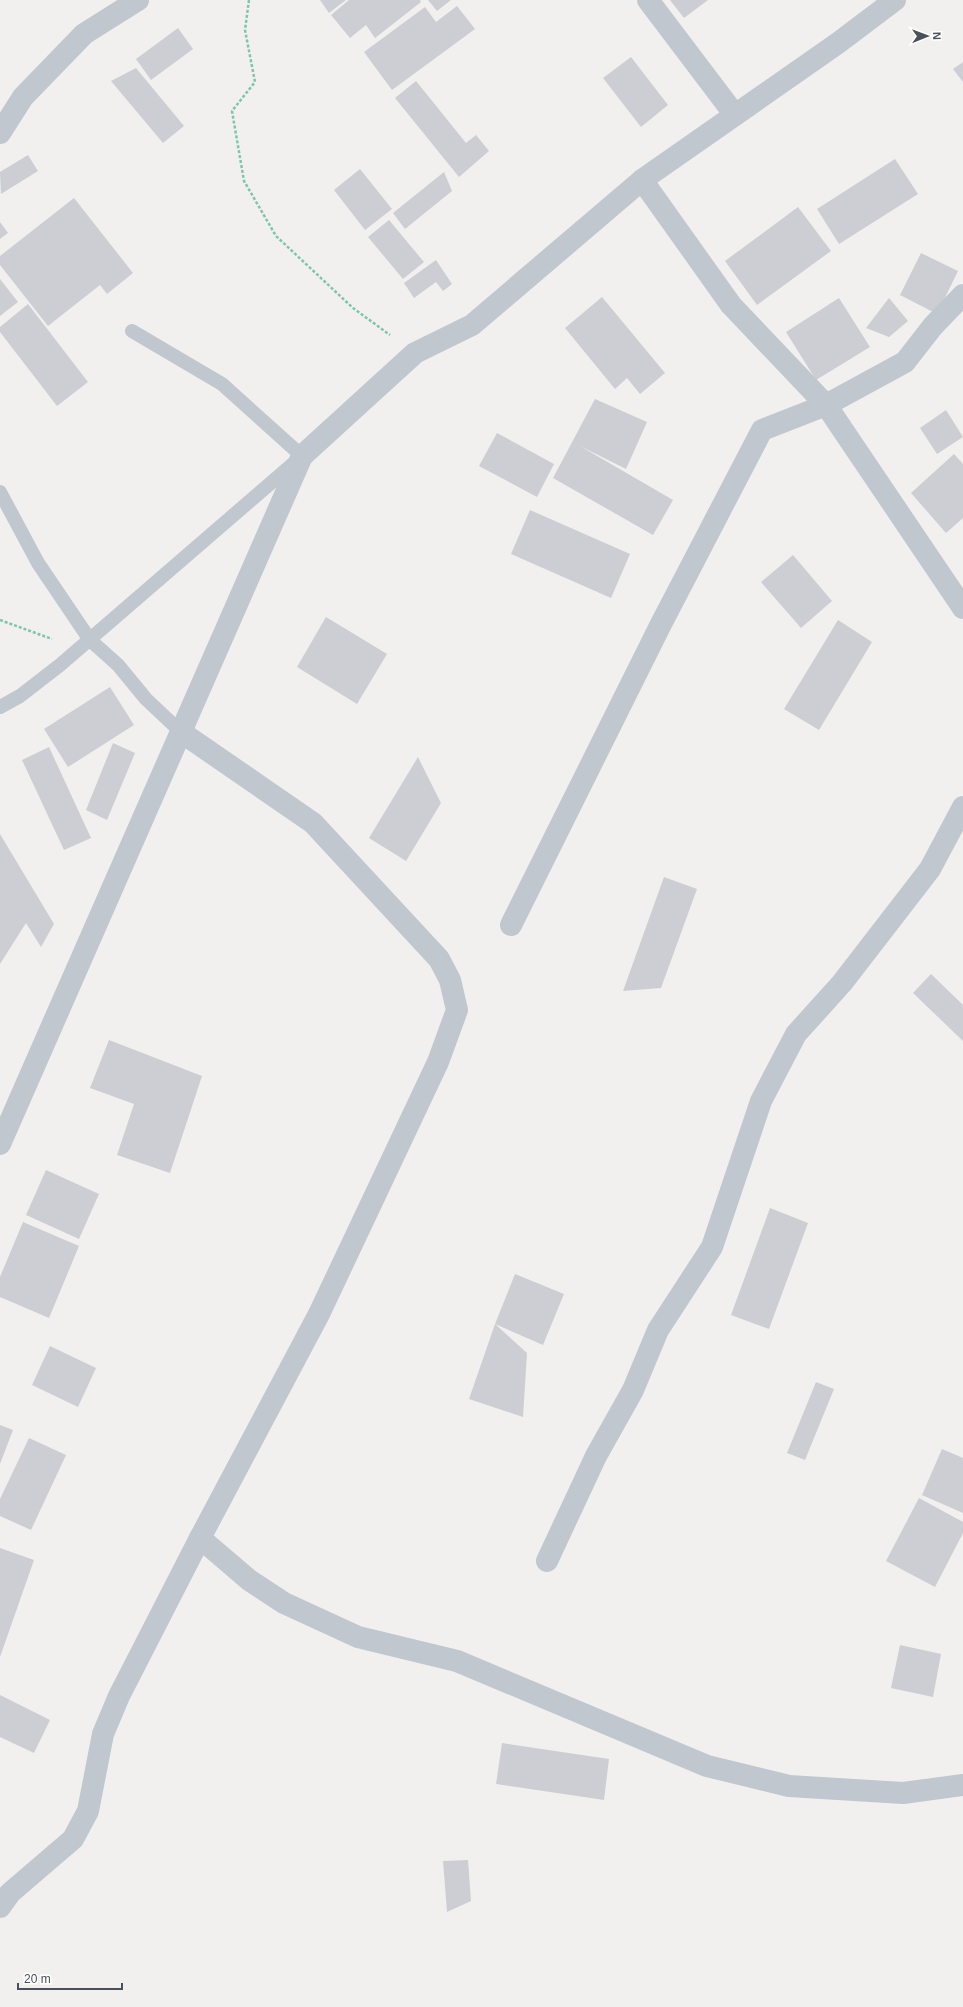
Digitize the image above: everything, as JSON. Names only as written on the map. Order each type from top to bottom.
[{"type":"street","points":[[0,133],[23,97],[84,34],[138,0]]},
{"type":"street","points":[[648,0],[735,114]]},
{"type":"street","points":[[0,1144],[302,456],[415,353],[472,325],[642,180],[735,114],[838,44],[895,0]]},
{"type":"street","points":[[642,180],[731,305],[826,405],[963,608]]},
{"type":"street","points":[[511,925],[658,632],[762,430],[826,405],[905,362],[933,326],[963,295]]},
{"type":"street","points":[[0,1907],[10,1894],[73,1839],[88,1811],[103,1734],[136,1662],[158,1623],[200,1538],[319,1314],[438,1062],[457,1010],[450,980],[439,958],[313,823],[181,732]]},
{"type":"street","points":[[547,1561],[596,1456],[633,1390],[658,1330],[712,1247],[761,1100],[796,1034],[842,983],[930,869],[963,807]]},
{"type":"street","points":[[200,1538],[249,1580],[284,1603],[358,1637],[457,1661],[706,1766],[789,1786],[903,1793],[963,1785]]},
{"type":"lane","points":[[0,707],[20,696],[90,640],[302,456],[222,384],[132,331]]},
{"type":"lane","points":[[0,492],[38,563],[90,640],[118,665],[146,699],[181,732]]},
{"type":"path","points":[[249,0],[245,30],[255,82],[232,111],[244,182],[276,236],[353,308],[415,353]]},
{"type":"path","points":[[0,620],[50,639],[90,640]]},
{"type":"building","points":[[320,0],[346,0],[329,13]]},
{"type":"building","points":[[349,0],[420,0],[421,2],[375,38],[366,25],[350,38],[331,15]]},
{"type":"building","points":[[428,0],[451,0],[437,11]]},
{"type":"building","points":[[670,0],[708,0],[684,18]]},
{"type":"building","points":[[457,6],[475,29],[392,90],[364,52],[425,7],[436,22]]},
{"type":"building","points":[[178,28],[193,49],[151,80],[136,59]]},
{"type":"building","points":[[631,57],[668,105],[641,127],[603,78]]},
{"type":"building","points":[[963,62],[963,82],[953,69]]},
{"type":"building","points":[[136,68],[184,126],[163,143],[111,81]]},
{"type":"building","points":[[416,81],[466,143],[476,135],[489,151],[459,177],[395,98]]},
{"type":"building","points":[[28,155],[38,171],[1,194],[0,172]]},
{"type":"building","points":[[895,159],[918,194],[839,244],[817,209]]},
{"type":"building","points":[[360,169],[392,209],[365,230],[334,190]]},
{"type":"building","points":[[444,172],[452,191],[405,229],[393,213]]},
{"type":"building","points":[[74,198],[133,273],[107,294],[100,285],[48,326],[0,265],[0,256]]},
{"type":"building","points":[[798,207],[831,251],[757,305],[725,261]]},
{"type":"building","points":[[389,220],[424,262],[403,279],[368,237]]},
{"type":"building","points":[[0,222],[8,233],[0,239]]},
{"type":"building","points":[[921,253],[958,271],[937,314],[900,295]]},
{"type":"building","points":[[436,260],[452,284],[443,291],[436,282],[414,298],[404,283]]},
{"type":"building","points":[[0,279],[18,302],[0,316]]},
{"type":"building","points":[[602,297],[665,373],[640,394],[627,378],[615,389],[565,328]]},
{"type":"building","points":[[839,298],[870,347],[816,380],[786,332]]},
{"type":"building","points":[[889,298],[908,321],[889,337],[866,328]]},
{"type":"building","points":[[28,304],[88,382],[57,406],[0,332],[0,327]]},
{"type":"building","points":[[595,399],[647,422],[626,469],[580,446],[673,500],[653,535],[553,478]]},
{"type":"building","points":[[946,410],[963,437],[937,454],[920,428]]},
{"type":"building","points":[[497,433],[554,464],[537,497],[479,466]]},
{"type":"building","points":[[954,454],[963,464],[963,518],[946,533],[911,493]]},
{"type":"building","points":[[530,510],[630,554],[611,598],[511,554]]},
{"type":"building","points":[[793,555],[832,601],[801,628],[761,582]]},
{"type":"building","points":[[326,617],[387,654],[357,704],[297,667]]},
{"type":"building","points":[[838,620],[872,642],[819,730],[784,709]]},
{"type":"building","points":[[110,687],[134,725],[68,767],[44,729]]},
{"type":"building","points":[[113,743],[135,753],[107,820],[86,810]]},
{"type":"building","points":[[49,747],[91,838],[64,850],[22,760]]},
{"type":"building","points":[[418,757],[441,803],[406,861],[369,838]]},
{"type":"building","points":[[0,834],[54,924],[41,947],[26,923],[0,964]]},
{"type":"building","points":[[664,877],[697,889],[661,988],[623,991]]},
{"type":"building","points":[[931,974],[963,1005],[963,1041],[913,993]]},
{"type":"building","points":[[109,1040],[202,1076],[170,1173],[117,1155],[134,1104],[90,1088]]},
{"type":"building","points":[[46,1170],[99,1194],[79,1239],[26,1215]]},
{"type":"building","points":[[770,1208],[808,1223],[769,1329],[731,1315]]},
{"type":"building","points":[[23,1222],[79,1246],[49,1318],[0,1297],[0,1277]]},
{"type":"building","points":[[515,1274],[564,1294],[543,1345],[495,1324]]},
{"type":"building","points":[[495,1324],[527,1353],[523,1417],[469,1399]]},
{"type":"building","points":[[50,1346],[96,1368],[78,1407],[32,1385]]},
{"type":"building","points":[[816,1382],[834,1389],[805,1460],[787,1453]]},
{"type":"building","points":[[0,1425],[13,1430],[0,1464]]},
{"type":"building","points":[[29,1438],[66,1455],[31,1530],[0,1516],[0,1499]]},
{"type":"building","points":[[942,1449],[963,1458],[963,1513],[922,1495]]},
{"type":"building","points":[[919,1498],[963,1522],[963,1533],[935,1587],[886,1561]]},
{"type":"building","points":[[0,1548],[34,1560],[0,1657]]},
{"type":"building","points":[[900,1645],[941,1654],[933,1697],[891,1688]]},
{"type":"building","points":[[0,1695],[50,1720],[34,1753],[0,1737]]},
{"type":"building","points":[[502,1743],[609,1759],[604,1800],[496,1784]]},
{"type":"building","points":[[468,1860],[471,1901],[447,1912],[443,1861]]}]
